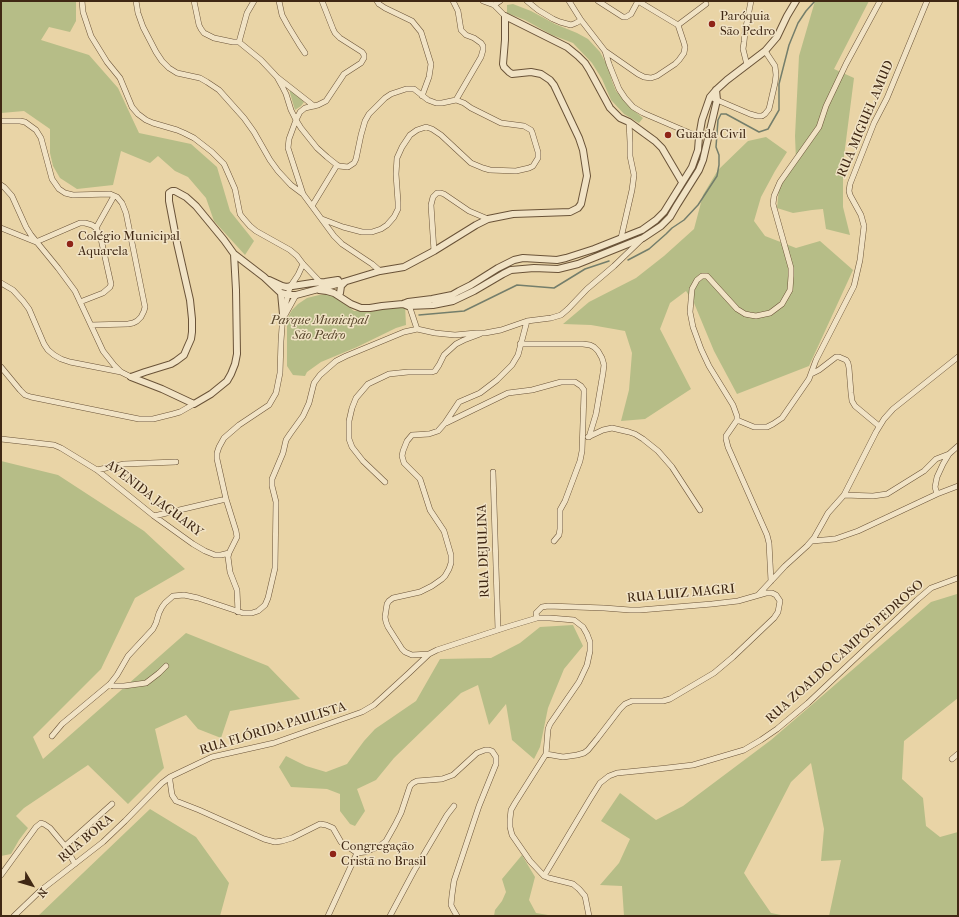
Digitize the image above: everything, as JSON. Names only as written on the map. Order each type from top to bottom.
[{"type":"street","points":[[82,1],[83,12],[91,36],[120,78],[132,107],[138,114],[146,120],[177,130],[194,138],[212,152],[224,164],[235,189],[240,214],[250,226],[256,231],[290,250],[303,264],[325,284],[340,294],[346,301]]},
{"type":"street","points":[[136,1],[143,27],[162,61],[169,68],[177,72],[200,78],[219,90],[244,118],[278,171],[288,182],[303,194],[334,236],[342,244],[380,271]]},
{"type":"street","points":[[194,1],[201,30],[214,38],[239,42],[277,77],[314,106]]},
{"type":"street","points":[[239,42],[246,13],[254,1]]},
{"type":"street","points":[[279,1],[282,15],[305,52]]},
{"type":"street","points":[[303,194],[288,148],[289,139],[296,120],[300,112],[305,108],[326,101],[344,74],[361,63],[364,58],[362,52],[340,38],[335,33],[322,1]]},
{"type":"street","points":[[377,1],[384,8],[412,21],[421,32],[431,64],[430,76],[422,96]]},
{"type":"street","points":[[453,1],[458,11],[460,30],[466,35],[479,41],[483,46],[483,53],[481,57],[456,100]]},
{"type":"street","points":[[264,277],[282,286],[290,287],[312,283],[325,284],[345,282],[380,271],[404,267],[488,219],[513,214],[570,212],[578,208],[581,204],[587,176],[579,138],[554,85],[550,80],[541,74],[532,72],[512,74],[504,67],[505,16],[497,3],[483,1]]},
{"type":"street","points":[[527,1],[552,19],[560,22],[570,25],[581,20]]},
{"type":"street","points":[[569,1],[581,20],[606,51],[644,77],[651,78],[657,76],[675,64],[684,53],[685,47],[678,25],[638,1],[633,12],[626,17],[618,15],[598,1]]},
{"type":"street","points":[[747,64],[743,49],[751,1]]},
{"type":"street","points":[[406,304],[452,295],[498,268],[522,258],[557,260],[594,249],[642,230],[656,220],[664,212],[696,158],[702,120],[710,97],[727,80],[765,51],[777,37],[796,1]]},
{"type":"street","points":[[771,581],[769,543],[767,535],[728,447],[726,439],[726,436],[737,420],[736,413],[733,405],[709,366],[693,327],[690,312],[692,289],[697,280],[702,276],[707,276],[733,306],[745,314],[756,316],[770,313],[786,299],[790,290],[792,276],[774,204],[774,196],[780,182],[819,127],[829,99],[880,1]]},
{"type":"street","name":"RUA MIGUEL AMUD","points":[[737,420],[754,426],[767,427],[782,418],[806,384],[816,360],[854,286],[859,266],[864,226],[861,215],[850,195],[850,184],[874,122],[887,98],[927,1]]},
{"type":"street","points":[[678,25],[706,4]]},
{"type":"street","points":[[505,16],[568,47],[585,63],[610,108],[620,118],[629,122],[656,141],[662,148],[682,182]]},
{"type":"street","points":[[606,51],[609,64],[619,89],[633,107],[643,113],[699,137]]},
{"type":"street","points":[[710,97],[757,116],[762,116],[766,113],[769,109],[776,75],[775,66],[765,51]]},
{"type":"street","points":[[277,77],[286,94],[296,120],[317,148],[336,165],[348,167],[354,163],[358,154],[361,135],[367,116],[372,110],[385,98],[400,91],[410,89],[418,91],[422,96],[436,103],[456,100],[501,123],[524,126],[531,130],[538,152],[538,158],[534,166],[529,168],[516,171],[490,170],[471,163],[437,132],[432,129],[420,128],[410,135],[397,158],[396,174],[398,209],[394,217],[387,225],[372,232],[362,232],[322,219]]},
{"type":"street","points":[[385,482],[363,461],[352,447],[349,440],[349,421],[356,398],[368,384],[389,374],[435,371],[444,355],[456,344],[464,340],[527,321],[551,318],[561,315],[643,238],[661,226],[670,217],[699,170],[703,160],[717,100],[716,90]]},
{"type":"street","points":[[1,121],[25,122],[36,130],[41,138],[52,180],[59,189],[65,193],[73,195],[110,194],[117,197],[122,203],[126,213],[145,307],[141,317],[133,323],[91,325]]},
{"type":"street","points":[[621,238],[634,175],[630,156],[629,122]]},
{"type":"street","points":[[312,206],[336,165]]},
{"type":"street","points":[[1,185],[12,196],[26,227],[36,242],[64,275],[75,291],[103,351],[121,372]]},
{"type":"street","points":[[131,377],[176,361],[184,355],[191,339],[192,320],[190,300],[169,201],[170,191],[175,191],[182,194],[196,206],[234,254],[264,277],[281,293],[296,295],[337,280],[358,278]]},
{"type":"street","points":[[434,251],[431,204],[437,193],[444,194],[469,211],[488,219]]},
{"type":"street","points":[[96,228],[114,196]]},
{"type":"street","points":[[673,197],[677,205]]},
{"type":"street","points":[[1,228],[36,242],[80,224],[85,223],[96,228],[111,284],[110,287],[103,293],[80,302]]},
{"type":"street","points":[[313,290],[331,292],[361,308],[406,304],[433,305],[454,301],[511,270],[534,268],[558,269],[598,256],[643,238]]},
{"type":"street","points":[[1,367],[25,395],[31,397],[139,419],[152,419],[180,412],[211,394],[227,381],[232,374],[237,346],[234,254]]},
{"type":"street","points":[[238,612],[237,590],[228,566],[229,553],[237,537],[216,458],[218,447],[228,434],[269,405],[276,393],[280,373],[283,314],[290,287],[303,264]]},
{"type":"street","points":[[498,268],[500,275]]},
{"type":"street","points":[[340,294],[341,286],[345,282]]},
{"type":"street","points":[[1,283],[12,290],[29,308],[44,344],[54,355],[70,362],[121,372],[194,404]]},
{"type":"street","points":[[312,283],[313,290]]},
{"type":"street","points":[[281,293],[283,314]]},
{"type":"street","points":[[282,323],[296,295]]},
{"type":"street","points":[[406,304],[417,329]]},
{"type":"street","points":[[527,321],[518,355],[497,380],[474,396],[459,402],[438,431],[429,434],[412,435],[407,441],[402,456],[404,463],[420,479],[430,510],[444,532],[451,555],[448,573],[442,579],[420,592],[393,598],[389,601],[386,610],[386,622],[405,652],[412,655],[429,654],[437,650],[537,618],[574,620],[583,628],[590,642],[587,665],[550,724],[548,729],[546,754],[511,810],[510,826],[512,835],[530,861],[544,876],[573,884],[579,889],[585,896],[589,916]]},
{"type":"street","points":[[52,736],[62,724],[110,684],[118,675],[128,656],[153,629],[165,602],[173,596],[184,595],[211,601],[247,614],[258,611],[265,605],[275,568],[276,502],[272,479],[283,452],[286,440],[303,416],[309,403],[314,383],[336,361],[404,332],[417,329],[455,335],[485,333]]},
{"type":"street","points":[[520,344],[583,344],[590,345],[598,351],[604,365],[596,414],[589,436]]},
{"type":"street","points":[[811,374],[834,359],[839,357],[846,360],[848,362],[852,401],[855,406],[880,426]]},
{"type":"street","name":"RUA LUIZ MAGRI","points":[[537,618],[536,613],[538,610],[548,606],[640,610],[738,601],[759,594],[785,566],[812,542],[828,514],[844,495],[880,426],[893,409],[958,357]]},
{"type":"street","points":[[445,423],[508,393],[532,390],[561,382],[572,381],[579,384],[584,390],[582,451],[580,461],[565,501],[560,510],[559,535],[554,541]]},
{"type":"street","points":[[582,441],[589,436],[612,428],[629,432],[643,439],[655,448],[672,467],[700,510]]},
{"type":"street","name":"AVENIDA JAGUARY","points":[[1,439],[54,445],[61,448],[97,470],[154,516],[193,544],[215,555],[229,553]]},
{"type":"street","points":[[844,495],[873,496],[887,494],[924,471],[936,460],[949,454],[958,446]]},
{"type":"street","points":[[937,494],[935,487],[937,477],[949,454]]},
{"type":"street","points":[[97,470],[124,464],[176,462]]},
{"type":"street","name":"RUA DEJULINA","points":[[493,472],[498,630]]},
{"type":"street","points":[[812,542],[835,539],[858,531],[937,494],[958,486]]},
{"type":"street","points":[[154,516],[226,499]]},
{"type":"street","name":"RUA ZOALDO CAMPOS PEDROSO","points":[[544,876],[600,783],[608,776],[617,773],[692,765],[744,750],[777,729],[808,703],[931,588],[958,578]]},
{"type":"street","points":[[546,754],[563,757],[584,753],[625,704],[632,701],[663,701],[670,699],[714,673],[748,643],[774,618],[778,612],[780,601],[776,595],[772,593],[759,594]]},
{"type":"street","name":"RUA FLÓRIDA PAULISTA","points":[[170,777],[212,757],[274,743],[362,712],[374,705],[429,654]]},
{"type":"street","points":[[110,684],[113,686],[124,686],[146,683],[166,666]]},
{"type":"street","points":[[170,777],[172,795],[176,801],[264,839],[275,842],[282,841],[292,838],[320,824],[333,828],[341,842],[357,853],[365,852],[378,847],[386,841],[401,813],[410,786],[414,782],[437,780],[453,776],[477,753],[485,750],[492,751],[496,757],[496,764],[477,812],[454,881],[451,905],[457,916]]},
{"type":"street","points":[[952,759],[958,754]]},
{"type":"street","name":"RUA BORA","points":[[14,916],[40,891],[103,842],[125,822],[162,783],[170,777]]},
{"type":"street","points":[[65,846],[112,804]]},
{"type":"street","points":[[390,916],[414,871],[454,806]]},
{"type":"street","points":[[1,875],[36,827],[41,824],[44,824],[50,828],[65,846],[75,864]]},
{"type":"street","points":[[328,916],[357,853]]},
{"type":"green space","points":[[1,1],[76,1],[76,21],[70,32],[49,27],[41,40],[89,55],[118,88],[139,133],[191,144],[217,167],[230,211],[254,241],[245,255],[214,221],[206,198],[188,177],[175,171],[158,156],[150,163],[121,151],[113,185],[77,189],[60,178],[53,166],[50,153],[50,129],[24,111],[1,113]]},
{"type":"green space","points":[[815,1],[869,1],[834,69],[854,78],[843,164],[843,207],[850,235],[826,229],[823,209],[793,213],[777,208],[779,188],[796,160],[795,136],[799,56]]},
{"type":"green space","points":[[513,4],[531,11],[588,39],[600,52],[608,67],[616,91],[631,108],[643,118],[639,123],[624,114],[611,100],[602,79],[592,63],[573,43],[552,35],[525,20],[507,13],[507,5]]},
{"type":"green space","points":[[290,90],[304,102],[295,110],[290,93]]},
{"type":"green space","points":[[766,137],[787,152],[761,197],[754,221],[765,236],[796,248],[820,241],[853,270],[809,366],[737,394],[714,351],[694,303],[686,291],[670,303],[660,329],[691,389],[645,419],[621,421],[629,390],[632,353],[625,331],[591,325],[563,324],[589,302],[636,278],[664,256],[694,229],[703,195],[718,170],[748,141]]},
{"type":"green space","name":"Parque Municipal São Pedro","points":[[327,294],[336,297],[354,311],[369,312],[405,305],[406,325],[396,328],[357,347],[321,362],[307,372],[305,376],[293,375],[287,366],[287,319],[292,310],[307,298]]},
{"type":"green space","points":[[1,461],[58,475],[144,531],[185,569],[135,598],[101,669],[33,737],[43,759],[186,633],[268,666],[300,699],[230,711],[221,738],[198,729],[186,715],[155,729],[164,768],[128,804],[88,765],[24,808],[16,816],[28,828],[11,854],[1,856]]},
{"type":"green space","points":[[958,594],[958,698],[904,741],[902,779],[923,798],[926,826],[940,837],[958,832],[958,916],[829,916],[841,860],[821,861],[824,829],[811,763],[791,782],[744,873],[771,913],[786,916],[624,916],[622,886],[600,885],[619,863],[630,839],[601,821],[620,793],[656,820],[683,806],[771,740],[931,602]]},
{"type":"green space","points":[[573,625],[583,646],[564,669],[548,708],[540,747],[534,759],[512,740],[506,704],[489,725],[478,685],[461,693],[394,758],[376,780],[357,789],[365,811],[355,826],[350,824],[340,811],[340,794],[327,789],[291,787],[279,767],[286,756],[306,766],[326,772],[347,764],[375,729],[416,701],[440,659],[491,658],[520,643],[540,627]]},
{"type":"green space","points":[[150,809],[196,837],[229,883],[220,916],[38,916]]},
{"type":"green space","points":[[522,855],[535,877],[529,900],[536,913],[554,916],[494,916],[495,910],[502,901],[506,892],[502,879]]},
{"type":"waterway","points":[[628,260],[649,249],[672,228],[684,220],[698,205],[717,176],[719,155],[716,147],[718,120],[721,114],[726,114],[759,132],[768,129],[779,110],[779,84],[789,45],[798,23],[815,1]]},
{"type":"waterway","points":[[419,315],[464,311],[517,285],[554,288],[585,269],[609,261]]},
{"type":"place","name":"Paróquia São Pedro","points":[[712,24]]},
{"type":"place","name":"Guarda Civil","points":[[668,135]]},
{"type":"place","name":"Colégio Municipal Aquarela","points":[[70,244]]},
{"type":"place","name":"Congregação Cristã no Brasil","points":[[333,854]]}]
